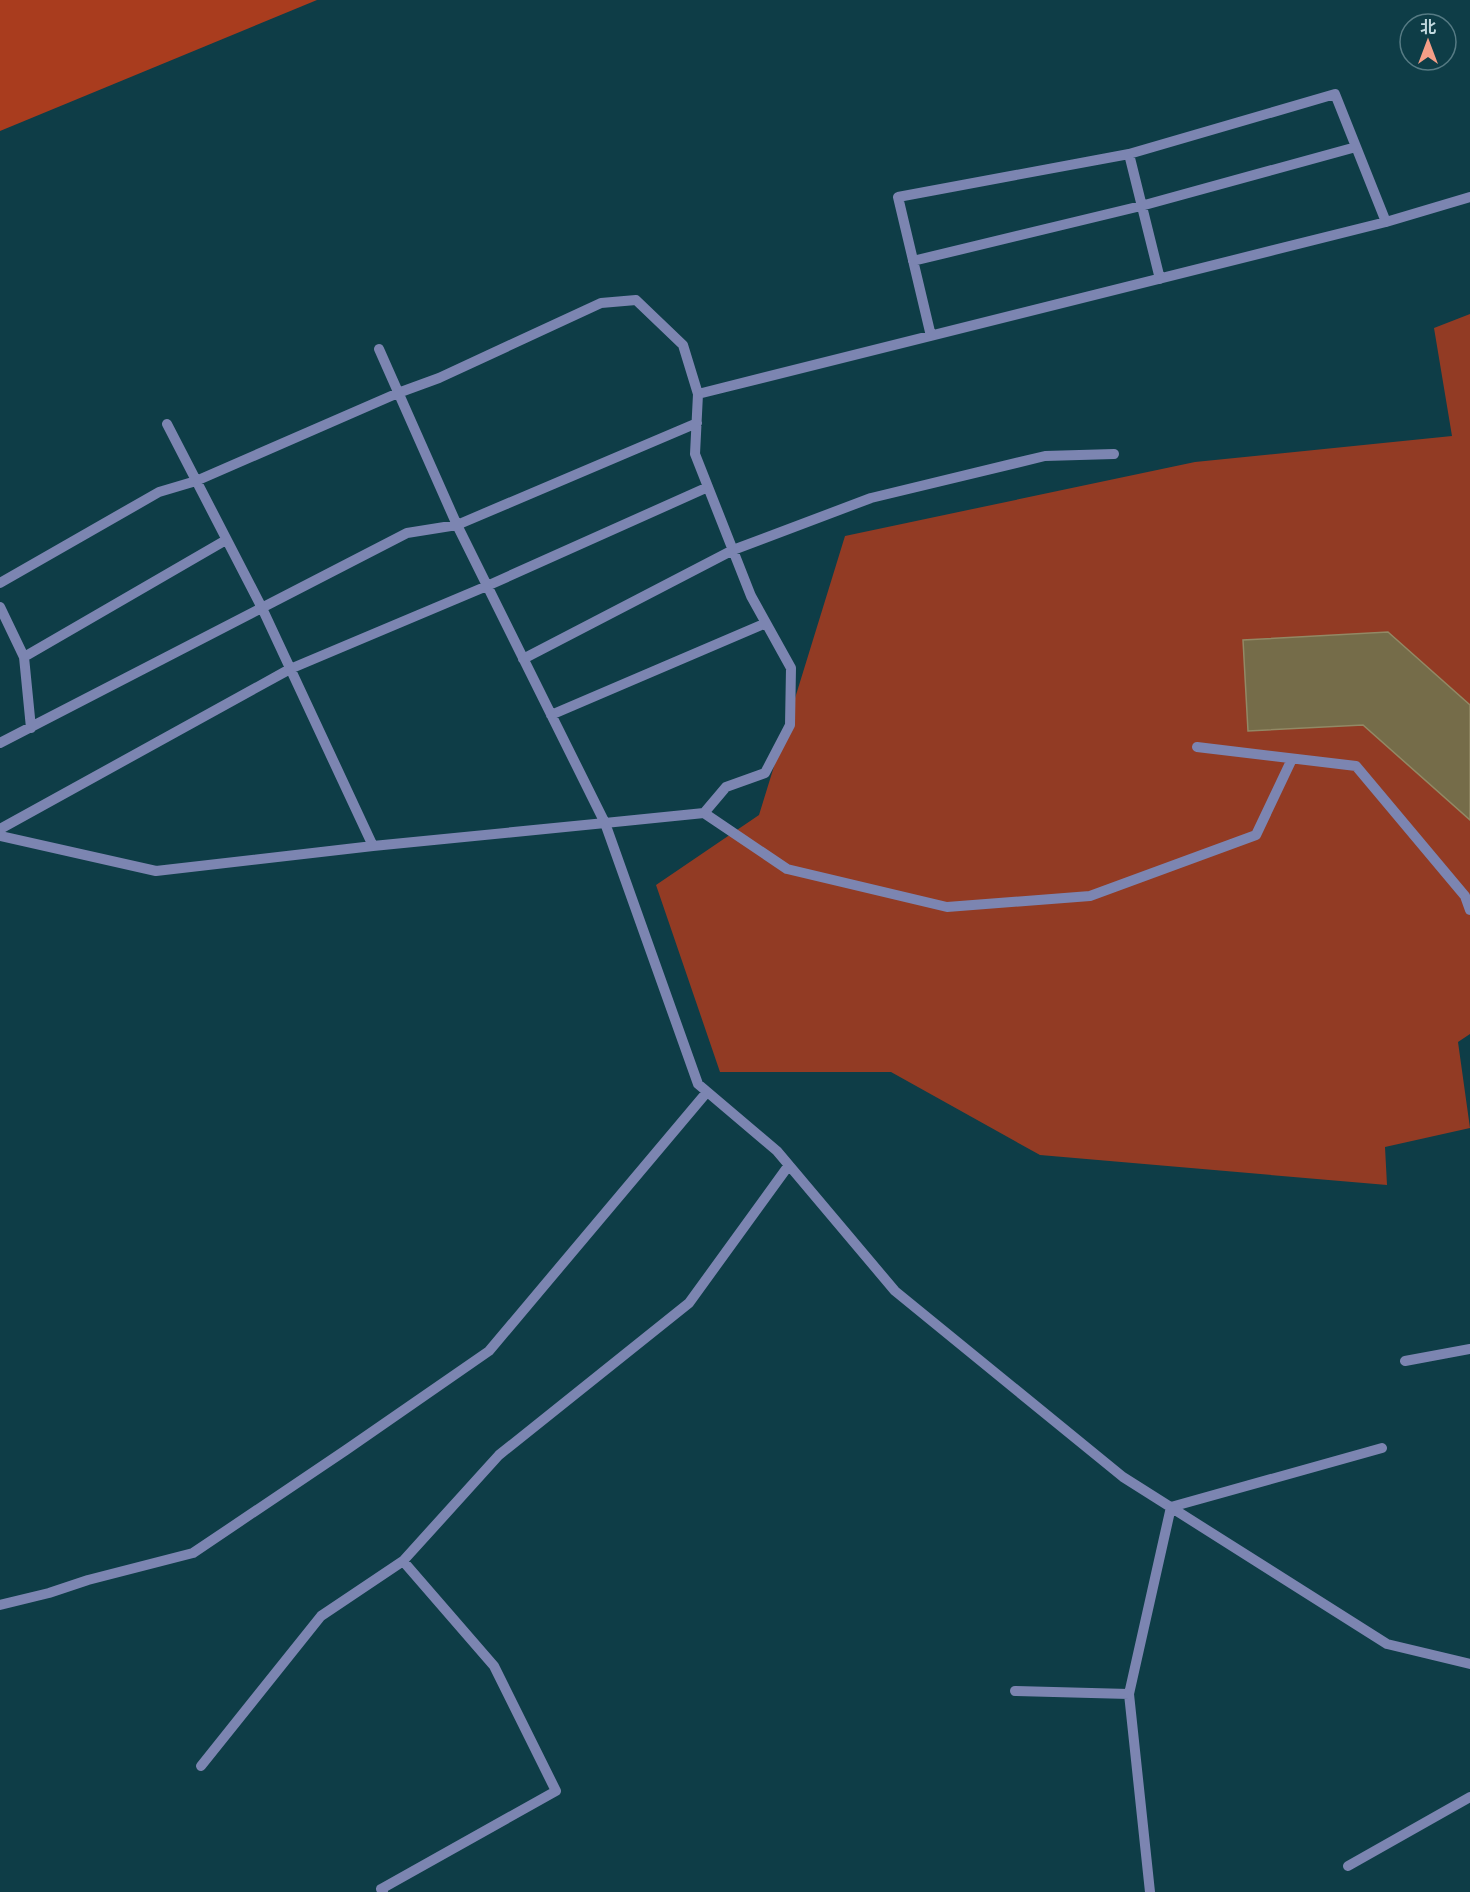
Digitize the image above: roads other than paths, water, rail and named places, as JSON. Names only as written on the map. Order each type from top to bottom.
[{"type":"street","points":[[931,336],[898,197],[1129,154],[1335,94],[1386,222]]},
{"type":"street","points":[[913,261],[1141,206],[1356,147]]},
{"type":"street","points":[[1129,154],[1160,279]]},
{"type":"street","points":[[698,394],[1386,222],[1470,197]]},
{"type":"street","points":[[0,583],[159,492],[196,481],[398,393],[439,378],[601,303],[636,300],[682,345],[698,394],[695,454],[751,596],[791,668],[790,725],[765,773],[726,787],[704,813]]},
{"type":"street","points":[[379,349],[456,525],[605,823],[698,1084],[777,1151],[895,1291],[1123,1477],[1387,1644],[1470,1664]]},
{"type":"street","points":[[0,743],[407,532],[456,525],[697,423]]},
{"type":"street","points":[[167,424],[262,608],[373,846]]},
{"type":"street","points":[[523,659],[733,550],[871,498],[1045,456],[1114,454]]},
{"type":"street","points":[[0,829],[290,669],[487,586],[708,487]]},
{"type":"street","points":[[24,657],[226,540]]},
{"type":"street","points":[[0,607],[24,657],[31,728]]},
{"type":"street","points":[[551,715],[766,623]]},
{"type":"street","points":[[1197,747],[1356,766],[1465,896],[1470,910]]},
{"type":"street","points":[[0,836],[156,871],[373,846],[704,813],[787,869],[947,907],[1090,896],[1256,835],[1292,759]]},
{"type":"street","points":[[0,1605],[193,1552],[489,1351],[707,1092]]},
{"type":"street","points":[[201,1766],[321,1616],[403,1561],[499,1455],[689,1303],[789,1164]]},
{"type":"street","points":[[1405,1361],[1470,1349]]},
{"type":"street","points":[[1171,1508],[1382,1448]]},
{"type":"street","points":[[1150,1892],[1129,1694],[1171,1508]]},
{"type":"street","points":[[383,1892],[381,1889],[556,1791],[494,1666],[403,1561]]},
{"type":"street","points":[[1015,1691],[1129,1694]]},
{"type":"street","points":[[1347,1866],[1470,1797]]}]
